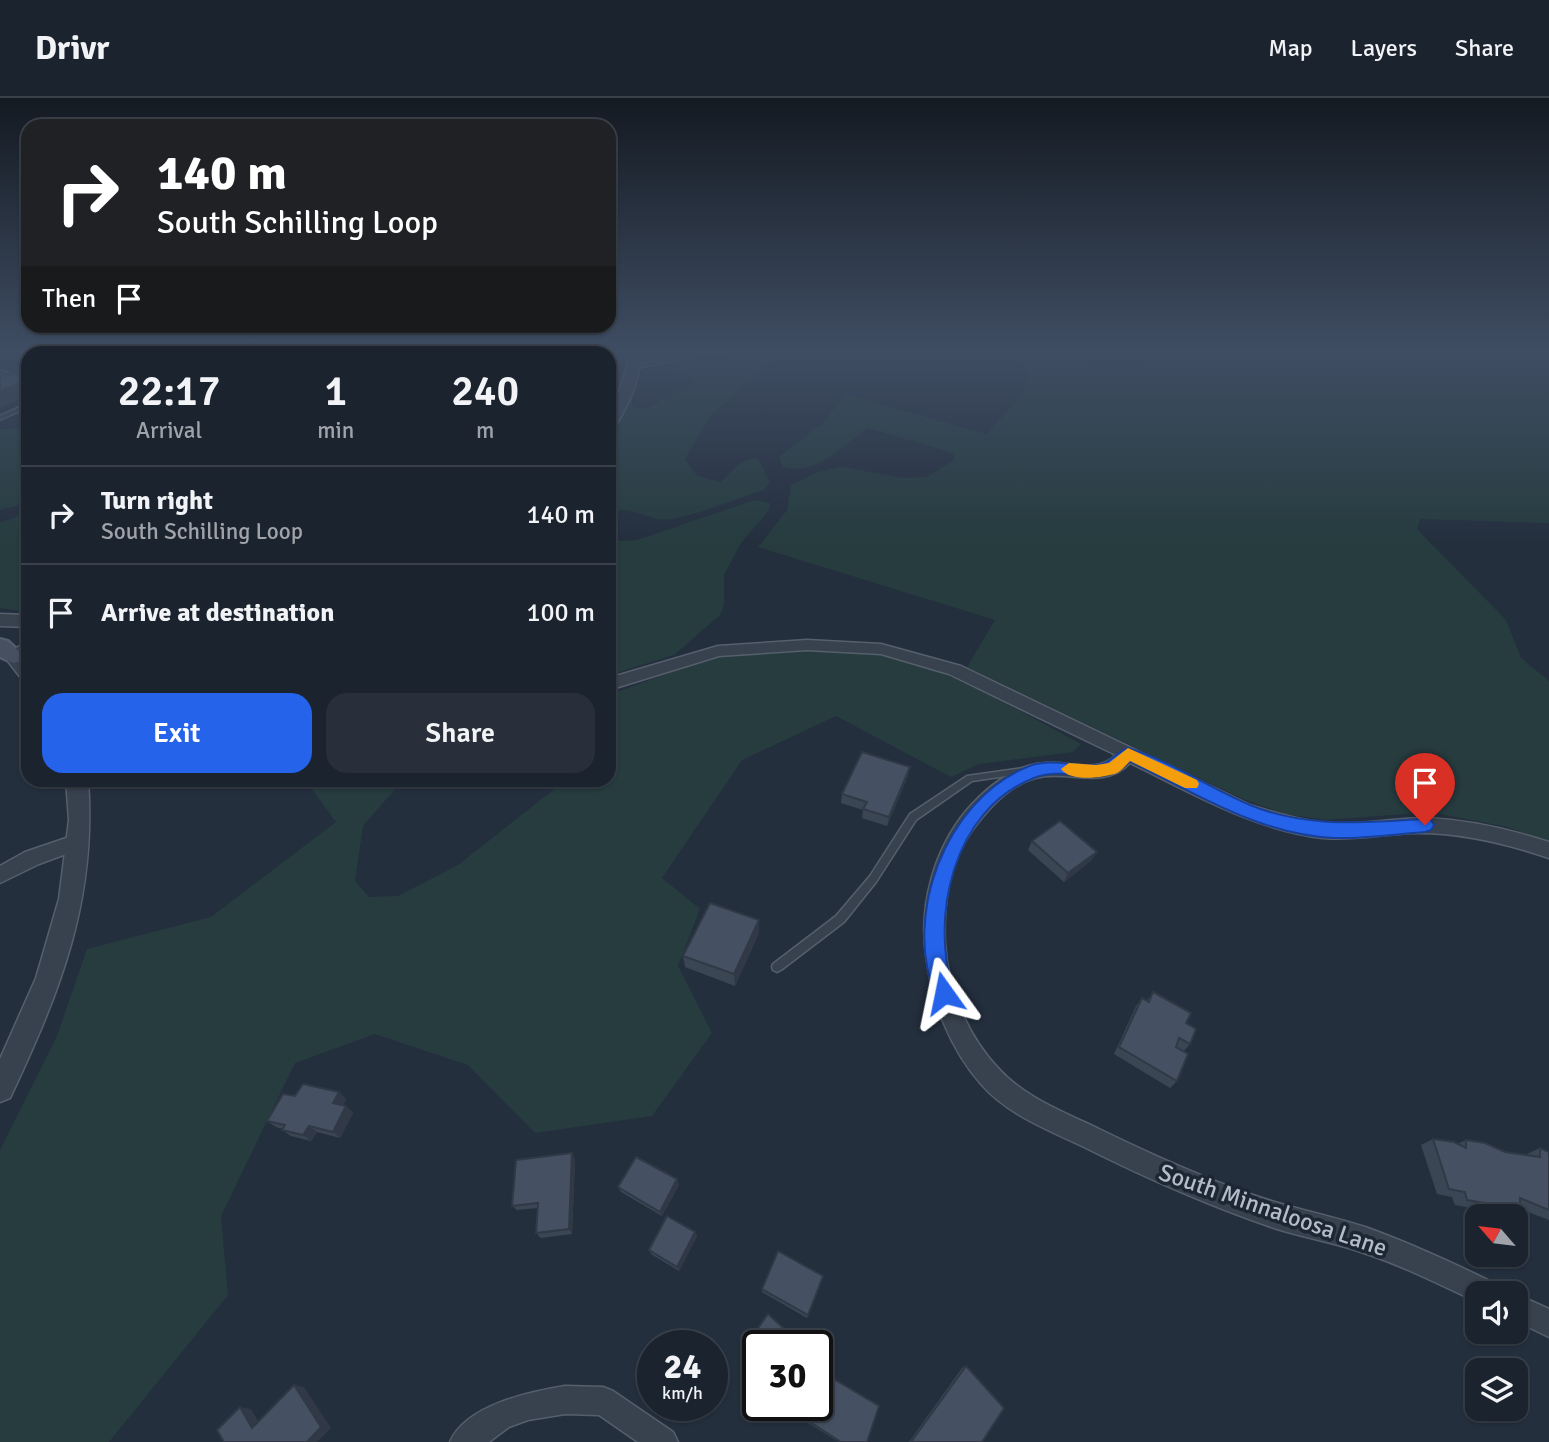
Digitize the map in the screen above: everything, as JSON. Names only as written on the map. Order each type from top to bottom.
[{"type":"street","points":[[0,620],[21,621]]},
{"type":"street","points":[[616,682],[718,651],[807,645],[881,649],[955,670],[1244,810],[1276,821],[1334,831],[1425,825],[1459,827],[1499,835],[1549,850]]},
{"type":"street","name":"South Minnaloosa Lane","points":[[1128,754],[1114,767],[1096,772],[1059,768],[1033,771],[1001,788],[972,816],[951,852],[939,889],[934,935],[938,975],[955,1029],[991,1078],[1040,1113],[1162,1173],[1277,1216],[1346,1234],[1424,1262],[1465,1282]]},
{"type":"street","points":[[0,1088],[23,1042],[53,965],[69,901],[78,842],[77,787]]},
{"type":"street","points":[[0,875],[32,858],[78,842]]},
{"type":"street","points":[[1528,1313],[1549,1324]]},
{"type":"street","points":[[466,1442],[500,1416],[528,1406],[565,1400],[603,1401],[663,1442]]},
{"type":"lane","points":[[777,967],[840,919],[873,878],[913,817],[970,778],[1033,771]]},
{"type":"green space","points":[[620,416],[711,416],[685,459],[697,476],[721,482],[742,463],[758,458],[770,483],[764,490],[680,517],[658,519],[620,510],[616,515],[616,422]]},
{"type":"green space","points":[[829,416],[922,416],[987,434],[1003,416],[1549,416],[1549,523],[1420,519],[1417,529],[1506,620],[1521,658],[1549,681],[1549,841],[1507,827],[1430,812],[1326,820],[1286,814],[1243,799],[967,667],[995,620],[758,547],[787,510],[791,485],[817,472],[841,467],[903,478],[927,477],[954,460],[953,453],[868,428],[818,463],[796,469],[783,467],[779,457]]},
{"type":"green space","points":[[21,428],[21,503],[0,510],[0,429]]},
{"type":"green space","points":[[755,500],[770,503],[769,510],[741,543],[724,575],[724,605],[720,615],[674,655],[616,673],[616,540],[637,540]]},
{"type":"green space","points":[[21,515],[21,611],[0,608],[0,523]]},
{"type":"green space","points":[[787,652],[844,652],[900,659],[947,675],[1081,744],[1073,752],[979,764],[951,777],[836,716],[742,760],[662,878],[700,909],[678,966],[712,1033],[652,1116],[535,1133],[468,1065],[375,1034],[295,1063],[221,1216],[228,1295],[109,1442],[0,1442],[0,1150],[57,1036],[87,949],[211,917],[336,822],[310,787],[397,787],[363,826],[355,881],[369,897],[398,896],[458,865],[557,787],[616,787],[616,692],[713,657]]},
{"type":"building","points":[[862,752],[910,767],[889,817],[863,809],[867,802],[842,794]]},
{"type":"building","points":[[1060,821],[1097,852],[1068,873],[1032,841]]},
{"type":"building","points":[[710,903],[759,920],[734,974],[683,956]]},
{"type":"building","points":[[1153,992],[1191,1013],[1186,1023],[1196,1029],[1190,1044],[1179,1038],[1176,1047],[1188,1054],[1177,1081],[1119,1047],[1142,998],[1149,1002]]},
{"type":"building","points":[[303,1084],[339,1092],[333,1103],[346,1106],[333,1132],[309,1126],[303,1135],[282,1130],[285,1125],[267,1121],[283,1094],[295,1096]]},
{"type":"building","points":[[1433,1139],[1454,1142],[1466,1148],[1466,1140],[1485,1143],[1505,1152],[1540,1157],[1540,1148],[1549,1152],[1549,1210],[1520,1198],[1520,1204],[1491,1204],[1467,1200],[1465,1192],[1449,1189]]},
{"type":"building","points":[[572,1153],[569,1229],[536,1233],[538,1203],[512,1206],[516,1160]]},
{"type":"building","points":[[636,1157],[677,1179],[660,1212],[618,1187]]},
{"type":"building","points":[[667,1216],[695,1232],[677,1267],[649,1250]]},
{"type":"building","points":[[778,1251],[823,1276],[808,1315],[762,1289]]},
{"type":"building","points":[[768,1314],[785,1330],[757,1330]]},
{"type":"building","points":[[966,1366],[1004,1408],[982,1442],[911,1442]]},
{"type":"building","points":[[833,1379],[879,1406],[867,1442],[841,1442],[808,1421],[833,1421]]},
{"type":"building","points":[[294,1385],[321,1427],[307,1442],[224,1442],[217,1430],[240,1407],[252,1428]]},
{"type":"slow traffic","points":[[1069,769],[1096,772],[1114,767],[1128,754],[1191,784]]},
{"type":"route","points":[[944,993],[938,975],[934,935],[939,889],[951,852],[972,816],[1001,788],[1033,771],[1059,768],[1096,772],[1114,767],[1128,754],[1244,810],[1276,821],[1334,831],[1425,825]]}]
